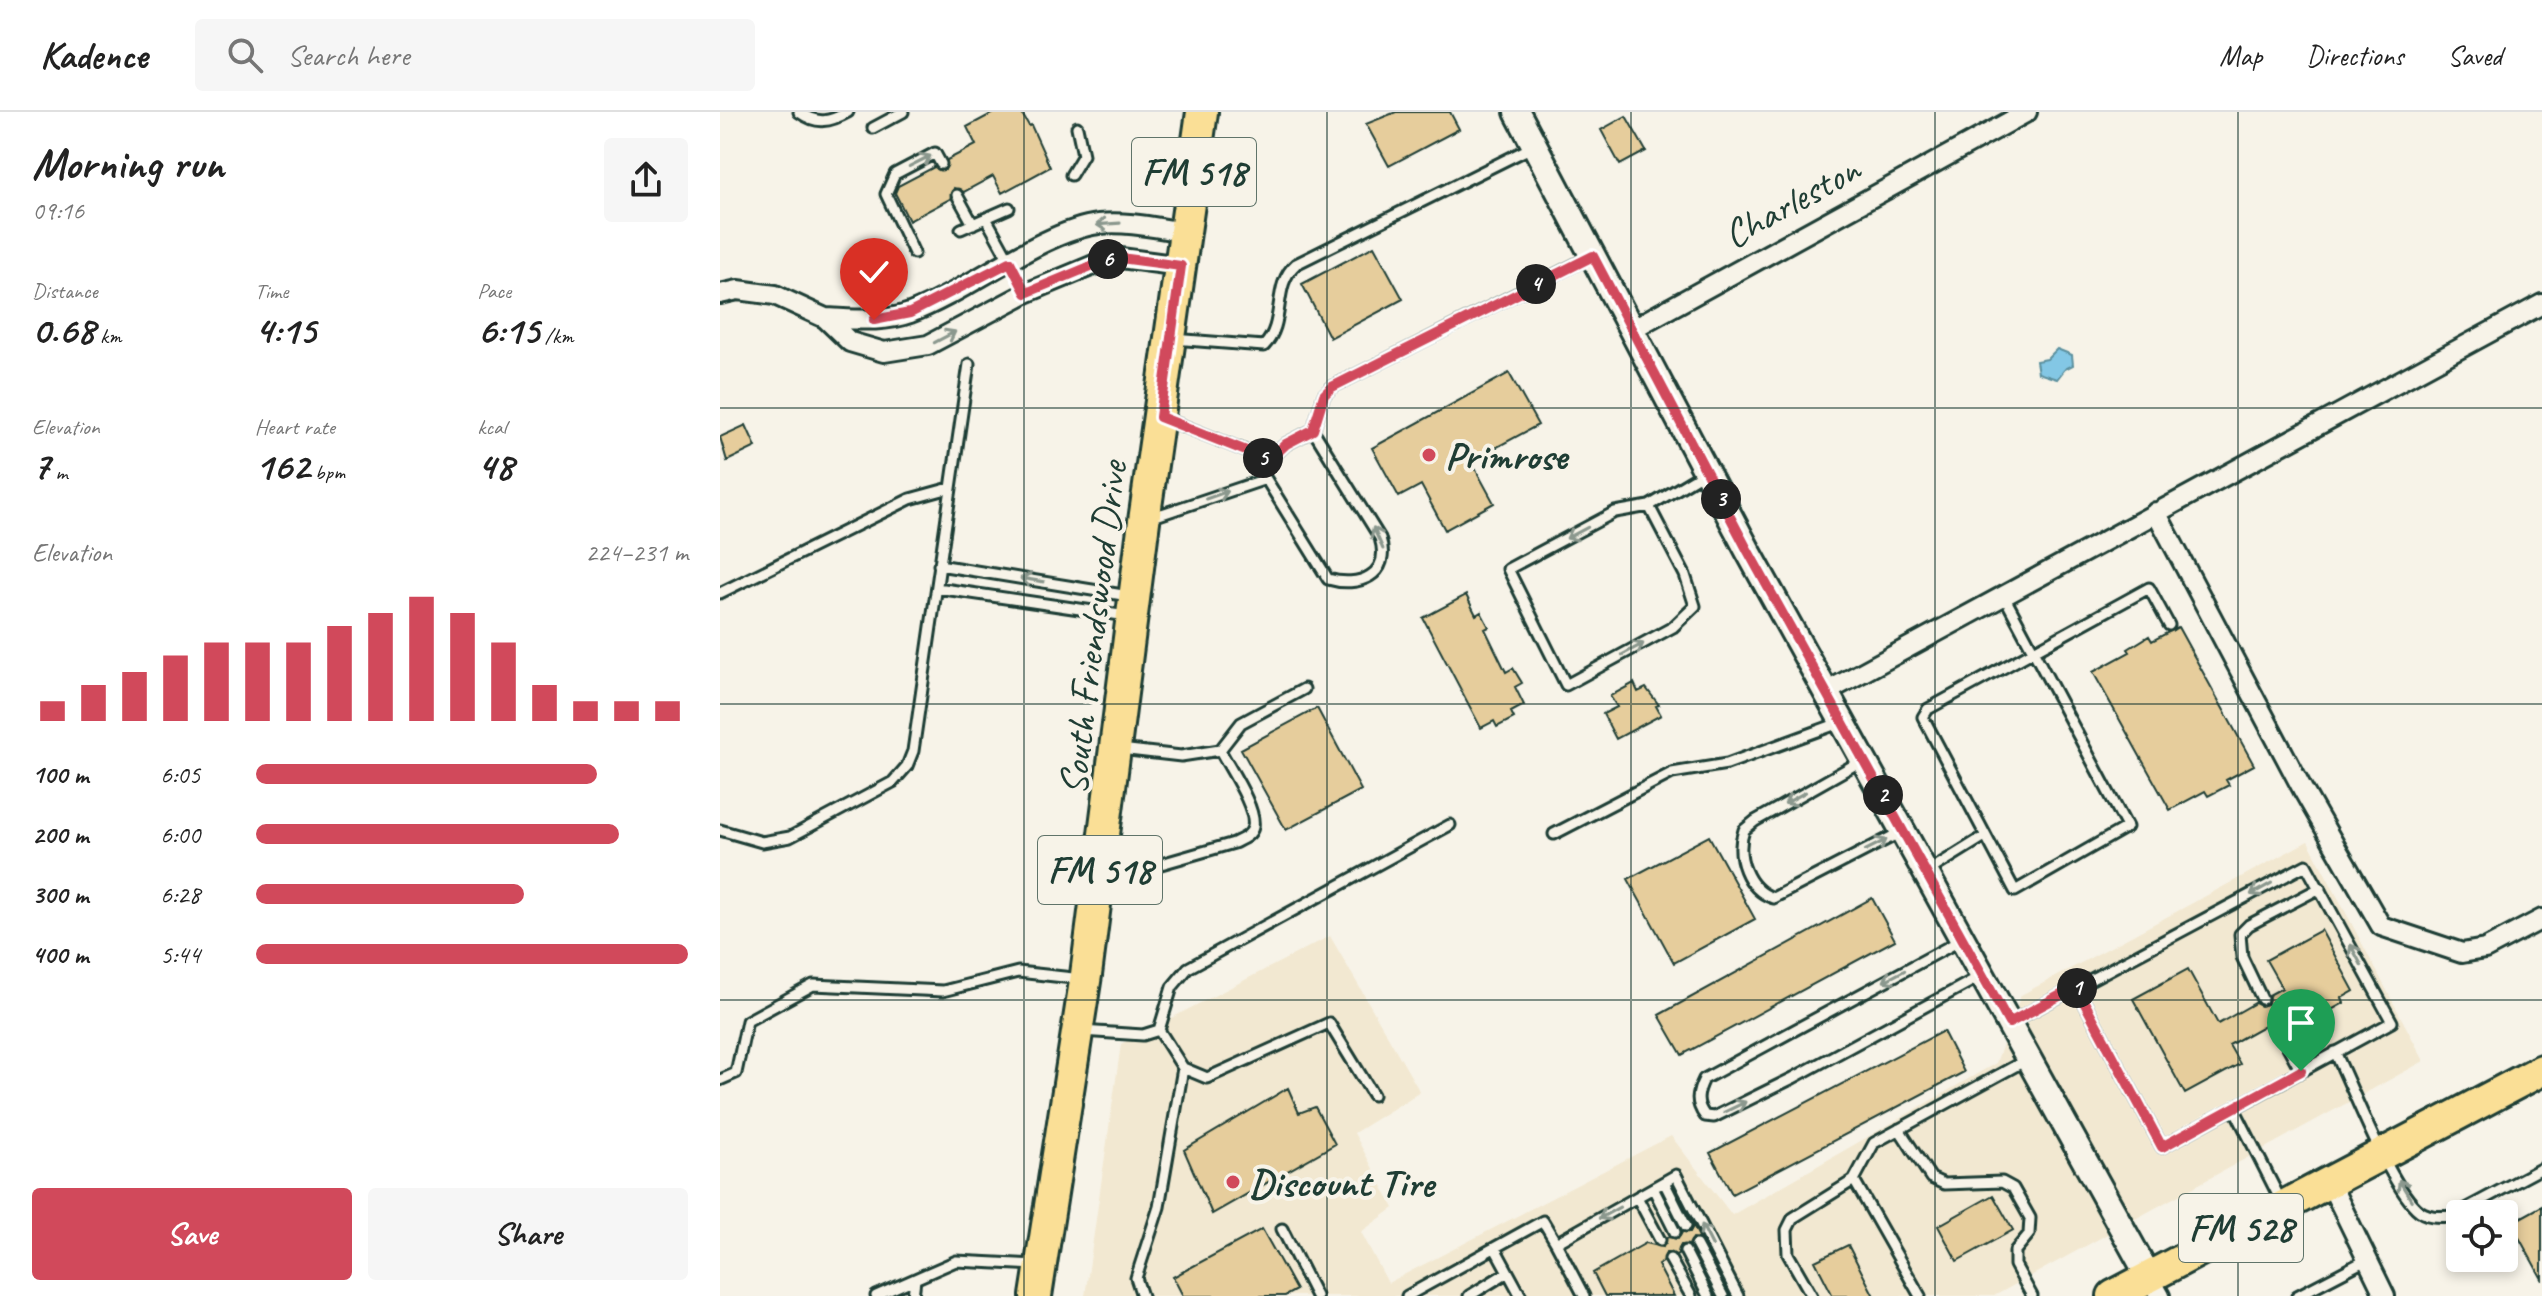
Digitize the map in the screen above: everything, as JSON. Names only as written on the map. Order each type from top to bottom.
[{"type":"main road","name":"South Friendswood Drive","points":[[1036,1296],[1099,882],[1144,521],[1202,112]]},
{"type":"main road","name":"FM 528","points":[[2113,1296],[2154,1286],[2283,1205],[2542,1070]]},
{"type":"street","points":[[1517,112],[1842,722],[2154,1286]]},
{"type":"street","name":"Charleston","points":[[1632,329],[2027,112]]},
{"type":"street","points":[[825,318],[874,320],[910,313],[1063,235],[1097,224],[1125,223],[1185,232]]},
{"type":"street","points":[[720,294],[738,290],[775,295],[825,318],[850,342],[884,352],[928,345],[1026,293],[1113,257],[1181,266]]},
{"type":"street","points":[[1010,262],[1026,293]]},
{"type":"street","points":[[1826,692],[2542,304]]},
{"type":"street","points":[[2156,512],[2303,790],[2381,926],[2462,953],[2485,949],[2542,919]]},
{"type":"street","points":[[2329,1181],[2385,1296]]},
{"type":"lane","points":[[799,112],[811,121],[832,121],[848,112]]},
{"type":"lane","points":[[873,128],[903,112]]},
{"type":"lane","points":[[1071,175],[1083,155],[1077,127]]},
{"type":"lane","points":[[1170,339],[1264,346],[1276,334],[1285,273],[1296,264],[1535,146]]},
{"type":"lane","points":[[914,253],[886,194],[895,174],[935,153],[941,164]]},
{"type":"lane","points":[[957,195],[973,224]]},
{"type":"lane","points":[[961,229],[1009,208]]},
{"type":"lane","points":[[986,218],[1010,262]]},
{"type":"lane","points":[[1313,430],[1380,538],[1383,549],[1381,564],[1374,575],[1358,584],[1328,579],[1266,479],[1269,460],[1286,444],[1313,430],[1324,395],[1332,387],[1593,256]]},
{"type":"lane","points":[[720,830],[762,842],[790,837],[893,782],[907,766],[913,751],[969,364]]},
{"type":"lane","points":[[1160,417],[1269,460]]},
{"type":"lane","points":[[1649,506],[1685,575],[1695,606],[1673,627],[1566,685],[1508,569],[1615,512],[1649,506],[1707,472]]},
{"type":"lane","points":[[1144,521],[1266,479]]},
{"type":"lane","points":[[720,593],[910,499],[950,488]]},
{"type":"lane","points":[[939,565],[1135,607]]},
{"type":"lane","points":[[937,588],[1135,607]]},
{"type":"lane","points":[[2003,596],[2033,651],[2127,827],[2015,891],[1923,717],[1928,709],[2033,651],[2149,588],[2169,625]]},
{"type":"lane","points":[[1117,749],[1181,756],[1220,750],[1241,723],[1304,689]]},
{"type":"lane","points":[[1554,834],[1672,773],[1727,764],[1842,722]]},
{"type":"lane","points":[[1099,882],[1162,866],[1234,843],[1249,835],[1253,812],[1220,750]]},
{"type":"lane","points":[[1863,760],[1744,830],[1741,861],[1761,894],[1773,898],[1903,831]]},
{"type":"lane","points":[[1373,1095],[1329,1023],[1207,1078],[1183,1068],[1159,1030],[1172,987],[1188,968],[1450,825]]},
{"type":"lane","points":[[1926,873],[1985,836]]},
{"type":"lane","points":[[2009,1023],[2076,987],[2191,927],[2306,865],[2392,1022],[2162,1147],[2076,987]]},
{"type":"lane","points":[[2262,999],[2242,957],[2240,934],[2249,925],[2320,888]]},
{"type":"lane","points":[[1963,939],[1704,1079],[1698,1092],[1699,1108],[1705,1116],[1714,1117],[1793,1078],[1982,975]]},
{"type":"lane","points":[[720,1080],[736,1073],[747,1021],[813,985],[943,991],[1018,972],[1085,980]]},
{"type":"lane","points":[[2274,1021],[2301,1071]]},
{"type":"lane","points":[[1077,1031],[1143,1035],[1159,1030]]},
{"type":"lane","points":[[2335,1052],[2383,1153],[2417,1210],[2436,1217],[2452,1216],[2542,1168]]},
{"type":"lane","points":[[1812,1296],[1788,1254],[1786,1239],[1793,1218],[1854,1180],[1874,1143],[2028,1059]]},
{"type":"lane","points":[[1142,1296],[1136,1278],[1159,1207],[1183,1068]]},
{"type":"lane","points":[[2234,1108],[2283,1205]]},
{"type":"lane","points":[[1899,1129],[1931,1178],[1944,1184],[2002,1182],[2013,1188],[2030,1218],[2029,1234],[2015,1251],[2015,1265],[2032,1296]]},
{"type":"lane","points":[[1556,1243],[1676,1175],[1738,1296]]},
{"type":"lane","points":[[1854,1180],[1920,1296]]},
{"type":"lane","points":[[1664,1182],[1686,1226]]},
{"type":"lane","points":[[1653,1188],[1675,1232]]},
{"type":"lane","points":[[1637,1197],[1660,1240]]},
{"type":"lane","points":[[1407,1296],[1543,1221],[1584,1296]]},
{"type":"lane","points":[[1282,1229],[1316,1296]]},
{"type":"lane","points":[[1696,1245],[1723,1296]]},
{"type":"lane","points":[[1495,1248],[1521,1296]]},
{"type":"lane","points":[[1685,1251],[1708,1296]]},
{"type":"lane","points":[[1670,1259],[1691,1296]]},
{"type":"lane","points":[[2297,1296],[2366,1260]]},
{"type":"lane","points":[[876,1296],[956,1261],[1040,1265]]},
{"type":"lane","points":[[1469,1296],[1508,1272]]},
{"type":"lane","points":[[913,1296],[915,1279]]},
{"type":"shaded area","points":[[2308,841],[2424,1061],[1994,1296],[1085,1296],[1121,1044],[1330,936],[1420,1092],[1354,1133],[1394,1208],[1361,1232],[1388,1283],[1671,1136],[1732,1215],[1996,1063],[2021,995]]},
{"type":"water","points":[[2057,349],[2072,355],[2073,365],[2057,379],[2038,373],[2036,361],[2047,359]]},
{"type":"building","points":[[995,112],[1021,112],[1031,125],[1050,167],[1002,193],[993,176],[964,192],[954,188],[950,199],[909,221],[895,193],[898,186],[934,167],[945,170],[947,160],[976,145],[967,127]]},
{"type":"building","points":[[1396,112],[1450,112],[1459,129],[1389,166],[1366,124]]},
{"type":"building","points":[[1626,116],[1646,151],[1620,165],[1601,130]]},
{"type":"building","points":[[1374,246],[1403,299],[1330,338],[1302,284]]},
{"type":"building","name":"Primrose","points":[[1509,373],[1538,425],[1471,461],[1494,503],[1445,530],[1421,485],[1399,497],[1372,448]]},
{"type":"building","points":[[746,425],[756,447],[727,461],[720,437]]},
{"type":"building","points":[[1466,595],[1476,615],[1481,612],[1489,627],[1485,629],[1506,672],[1513,668],[1522,683],[1515,687],[1524,705],[1511,712],[1514,718],[1497,727],[1494,721],[1481,728],[1423,618]]},
{"type":"building","points":[[2178,627],[2254,765],[2226,780],[2229,785],[2208,796],[2205,791],[2170,810],[2093,672],[2130,652],[2128,649],[2149,636],[2152,641]]},
{"type":"building","points":[[1634,683],[1638,692],[1646,688],[1659,705],[1656,706],[1661,715],[1616,739],[1603,714],[1617,707],[1610,696]]},
{"type":"building","points":[[1317,708],[1361,790],[1286,830],[1241,749]]},
{"type":"building","points":[[1709,836],[1755,919],[1674,963],[1628,879]]},
{"type":"building","points":[[1872,898],[1895,940],[1682,1055],[1659,1015]]},
{"type":"building","points":[[2321,930],[2354,991],[2342,998],[2344,1003],[2315,1019],[2312,1013],[2299,1020],[2294,1010],[2280,1017],[2270,1015],[2267,1024],[2229,1045],[2240,1064],[2185,1094],[2133,999],[2188,969],[2218,1024],[2255,1003],[2261,1006],[2268,1004],[2269,995],[2282,988],[2266,960]]},
{"type":"building","points":[[1943,1031],[1964,1072],[1732,1194],[1710,1153]]},
{"type":"building","name":"Discount Tire","points":[[1288,1088],[1299,1113],[1315,1107],[1335,1144],[1212,1214],[1184,1150]]},
{"type":"building","points":[[1993,1195],[2013,1230],[1957,1261],[1938,1226]]},
{"type":"building","points":[[2542,1206],[2542,1279],[2518,1236],[2518,1219]]},
{"type":"building","points":[[1693,1225],[1700,1239],[1693,1238],[1689,1245],[1681,1245],[1677,1255],[1666,1253],[1663,1262],[1658,1265],[1674,1296],[1605,1296],[1593,1273],[1646,1243],[1663,1247],[1667,1237],[1678,1239],[1682,1232],[1690,1232]]},
{"type":"building","points":[[1262,1229],[1296,1290],[1285,1296],[1183,1296],[1173,1277]]},
{"type":"building","points":[[1848,1245],[1874,1296],[1833,1296],[1815,1261]]},
{"type":"place","name":"Primrose","points":[[1429,455]]},
{"type":"place","name":"Discount Tire","points":[[1233,1182]]},
{"type":"route","points":[[874,320],[910,313],[1010,262],[1026,293],[1113,257],[1128,256],[1181,266],[1160,417],[1269,460],[1286,444],[1313,430],[1324,395],[1332,387],[1593,256],[1748,551],[2009,1023],[2076,987],[2162,1147],[2301,1071]]}]
